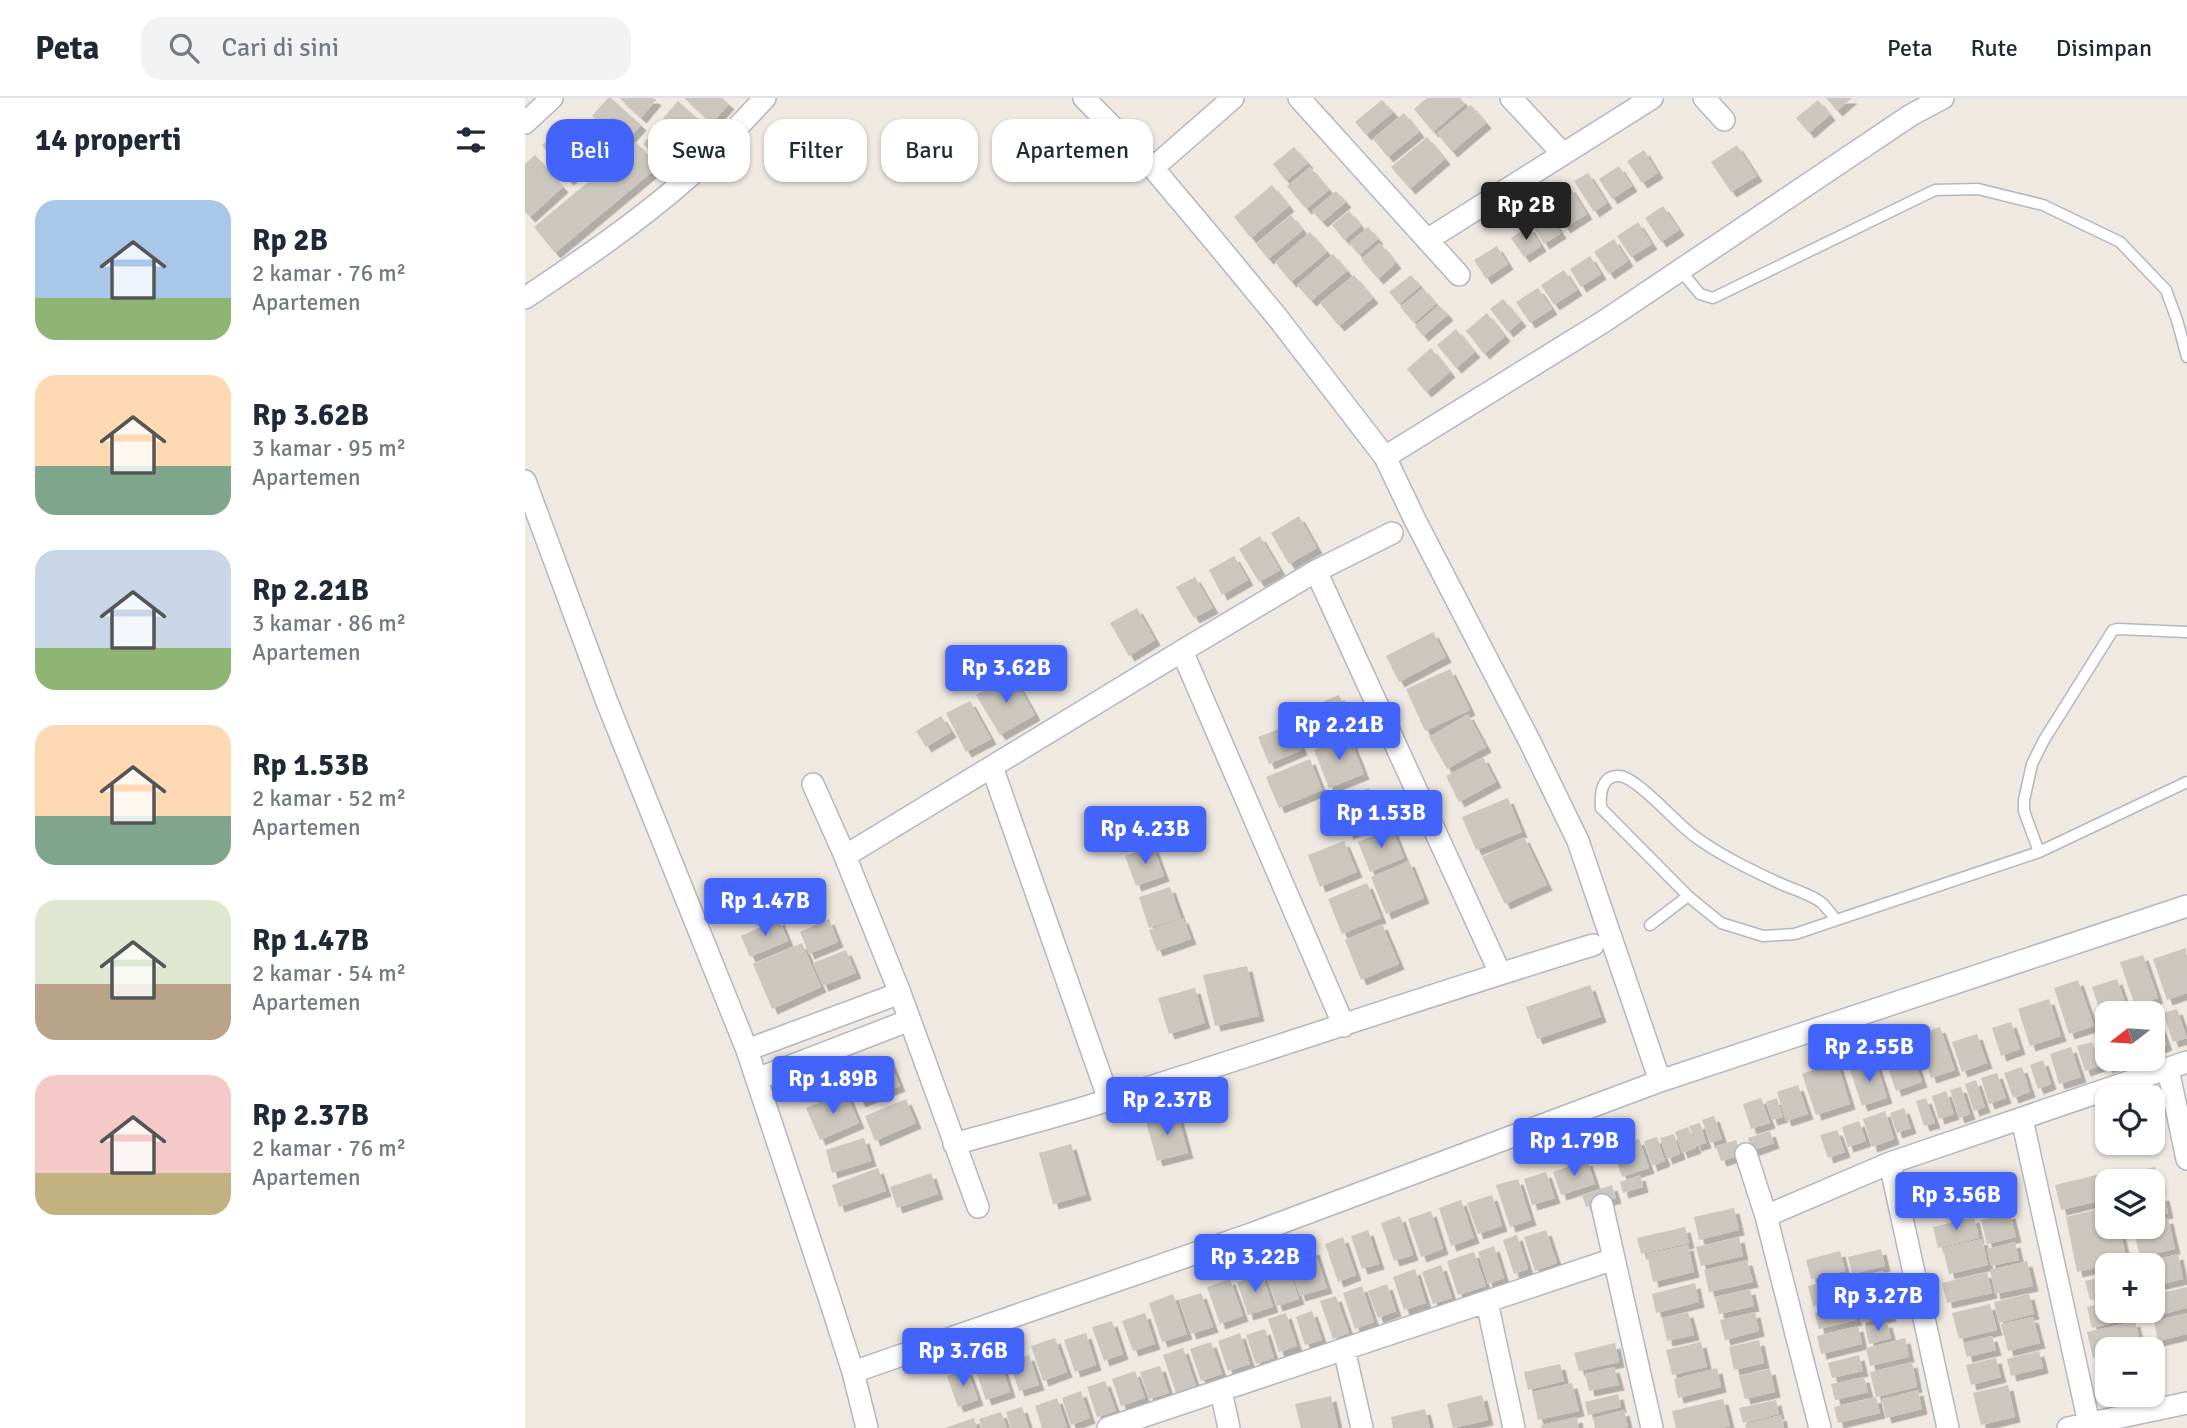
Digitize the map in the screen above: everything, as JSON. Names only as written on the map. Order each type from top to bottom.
[{"type":"street","points":[[525,123],[552,98]]},
{"type":"street","points":[[525,298],[607,243],[671,191],[765,98]]},
{"type":"street","points":[[1084,98],[1105,119]]},
{"type":"street","points":[[1233,98],[1153,168],[1277,317],[1385,457],[1578,841],[1660,1081]]},
{"type":"street","points":[[1299,98],[1459,275]]},
{"type":"street","points":[[1511,98],[1563,154]]},
{"type":"street","points":[[1427,240],[1652,98]]},
{"type":"street","points":[[1704,98],[1724,121]]},
{"type":"street","points":[[1385,457],[1681,271],[1911,115],[1943,98]]},
{"type":"street","points":[[525,481],[607,702],[747,1050],[853,1371],[867,1428]]},
{"type":"street","points":[[845,856],[1316,571],[1392,533]]},
{"type":"street","points":[[1316,571],[1500,973]]},
{"type":"street","points":[[1182,651],[1344,1026]]},
{"type":"street","points":[[992,767],[1109,1100]]},
{"type":"street","points":[[813,784],[900,993],[978,1207]]},
{"type":"street","points":[[853,1371],[1238,1239],[1660,1081],[2187,905]]},
{"type":"street","points":[[954,1144],[1109,1100],[1593,945]]},
{"type":"street","points":[[747,1050],[900,993]]},
{"type":"street","points":[[757,1080],[910,1020]]},
{"type":"street","points":[[1766,1216],[1890,1163],[2178,1066],[2187,1159]]},
{"type":"street","points":[[2022,1118],[2090,1426]]},
{"type":"street","points":[[1747,1154],[1766,1216],[1820,1428]]},
{"type":"street","points":[[1890,1163],[1948,1428]]},
{"type":"street","points":[[1602,1205],[1652,1428]]},
{"type":"street","points":[[1108,1428],[1614,1259]]},
{"type":"street","points":[[1487,1302],[1514,1428]]},
{"type":"street","points":[[1344,1349],[1362,1428]]},
{"type":"street","points":[[1221,1391],[1229,1428]]},
{"type":"street","points":[[2068,1428],[2090,1426],[2187,1403]]},
{"type":"lane","points":[[1681,271],[1700,294],[1713,298],[1935,190],[1978,189],[2043,205],[2120,242],[2166,290],[2187,357]]},
{"type":"lane","points":[[2039,852],[2024,811],[2032,764],[2113,630],[2187,632]]},
{"type":"lane","points":[[1836,920],[1822,902],[1711,848],[1682,827],[1633,781],[1623,776],[1614,776],[1600,792],[1601,808],[1688,896],[1721,923],[1763,936],[1795,934],[2039,852],[2187,782]]},
{"type":"lane","points":[[1650,925],[1688,896]]},
{"type":"building","points":[[611,98],[641,125],[634,133],[634,119],[595,119],[592,116]]},
{"type":"building","points":[[619,98],[653,98],[656,100],[641,118]]},
{"type":"building","points":[[684,98],[722,98],[729,104],[716,119],[708,119]]},
{"type":"building","points":[[1427,98],[1460,98],[1465,104],[1433,132],[1414,109]]},
{"type":"building","points":[[1826,98],[1852,98],[1837,111]]},
{"type":"building","points":[[1382,100],[1393,112],[1366,135],[1355,122]]},
{"type":"building","points":[[1818,100],[1830,115],[1809,133],[1796,118]]},
{"type":"building","points":[[678,101],[698,119],[664,119]]},
{"type":"building","points":[[1471,105],[1486,123],[1452,152],[1437,133]]},
{"type":"building","points":[[1404,113],[1419,132],[1388,157],[1373,139]]},
{"type":"building","points":[[1427,137],[1445,159],[1410,189],[1391,167]]},
{"type":"building","points":[[636,142],[648,156],[648,175],[555,253],[534,227],[588,182],[634,182]]},
{"type":"building","points":[[1737,145],[1757,176],[1731,192],[1711,162]]},
{"type":"building","points":[[1294,147],[1308,163],[1286,181],[1273,164]]},
{"type":"building","points":[[1644,150],[1658,173],[1642,183],[1627,161]]},
{"type":"building","points":[[535,155],[546,168],[546,182],[559,182],[563,187],[530,217],[525,212],[525,164]]},
{"type":"building","points":[[1619,166],[1632,186],[1612,199],[1599,179]]},
{"type":"building","points":[[1310,167],[1329,190],[1306,209],[1287,186]]},
{"type":"building","points":[[1588,173],[1607,203],[1594,212],[1574,181]]},
{"type":"building","points":[[1272,185],[1289,206],[1251,238],[1234,217]]},
{"type":"building","points":[[1570,187],[1587,214],[1565,228],[1548,201]]},
{"type":"building","points":[[1336,191],[1346,202],[1322,222],[1312,211]]},
{"type":"building","points":[[1663,206],[1679,230],[1661,242],[1645,218]]},
{"type":"building","points":[[1349,211],[1361,226],[1344,240],[1332,225]]},
{"type":"building","points":[[1549,214],[1561,233],[1544,244],[1532,225]]},
{"type":"building","points":[[1291,215],[1303,230],[1268,259],[1256,244]]},
{"type":"building","points":[[1638,222],[1652,244],[1631,257],[1617,236]]},
{"type":"building","points":[[1529,226],[1541,246],[1524,257],[1511,238]]},
{"type":"building","points":[[1368,227],[1378,239],[1359,255],[1349,243]]},
{"type":"building","points":[[1310,232],[1327,252],[1291,282],[1275,262]]},
{"type":"building","points":[[1614,239],[1628,261],[1609,274],[1594,252]]},
{"type":"building","points":[[1380,243],[1396,263],[1378,279],[1361,259]]},
{"type":"building","points":[[1497,246],[1508,264],[1486,279],[1474,260]]},
{"type":"building","points":[[1333,254],[1347,271],[1311,301],[1297,285]]},
{"type":"building","points":[[1590,256],[1601,274],[1581,287],[1570,269]]},
{"type":"building","points":[[1564,270],[1577,290],[1554,305],[1541,285]]},
{"type":"building","points":[[1354,275],[1373,298],[1339,326],[1320,303]]},
{"type":"building","points":[[1411,275],[1420,286],[1399,304],[1389,292]]},
{"type":"building","points":[[1423,288],[1436,304],[1414,323],[1400,307]]},
{"type":"building","points":[[1538,288],[1552,309],[1530,323],[1516,302]]},
{"type":"building","points":[[1503,299],[1521,321],[1508,332],[1490,309]]},
{"type":"building","points":[[1439,305],[1448,315],[1423,336],[1415,326]]},
{"type":"building","points":[[1487,313],[1505,336],[1484,354],[1466,331]]},
{"type":"building","points":[[1456,329],[1475,352],[1456,368],[1437,345]]},
{"type":"building","points":[[1431,348],[1450,372],[1426,392],[1407,369]]},
{"type":"building","points":[[1299,516],[1317,548],[1289,564],[1271,533]]},
{"type":"building","points":[[1260,536],[1280,570],[1259,582],[1239,549]]},
{"type":"building","points":[[1234,556],[1248,580],[1222,595],[1209,570]]},
{"type":"building","points":[[1195,577],[1213,608],[1194,618],[1176,587]]},
{"type":"building","points":[[1137,608],[1155,640],[1129,656],[1110,623]]},
{"type":"building","points":[[1433,632],[1446,657],[1399,682],[1386,656]]},
{"type":"building","points":[[1450,669],[1470,710],[1425,731],[1406,689]]},
{"type":"building","points":[[1012,674],[1035,715],[1000,735],[976,695]]},
{"type":"building","points":[[1339,695],[1353,728],[1313,744],[1300,711]]},
{"type":"building","points":[[970,701],[991,739],[966,752],[946,713]]},
{"type":"building","points":[[1468,714],[1486,747],[1447,769],[1429,737]]},
{"type":"building","points":[[941,716],[951,732],[926,747],[916,731]]},
{"type":"building","points":[[1292,724],[1302,750],[1269,764],[1258,737]]},
{"type":"building","points":[[1349,736],[1364,774],[1329,788],[1314,750]]},
{"type":"building","points":[[1483,757],[1496,782],[1459,802],[1446,776]]},
{"type":"building","points":[[1310,759],[1322,790],[1279,808],[1266,777]]},
{"type":"building","points":[[1369,788],[1382,820],[1348,834],[1335,802]]},
{"type":"building","points":[[1508,798],[1522,832],[1476,850],[1462,817]]},
{"type":"building","points":[[1392,828],[1404,858],[1370,872],[1358,842]]},
{"type":"building","points":[[1524,837],[1547,885],[1505,904],[1482,857]]},
{"type":"building","points":[[1344,841],[1357,872],[1320,887],[1308,855]]},
{"type":"building","points":[[1153,846],[1164,876],[1136,886],[1125,856]]},
{"type":"building","points":[[1409,861],[1424,898],[1386,914],[1371,877]]},
{"type":"building","points":[[1367,883],[1381,918],[1342,934],[1328,899]]},
{"type":"building","points":[[1170,887],[1181,918],[1149,928],[1139,897]]},
{"type":"building","points":[[1183,918],[1191,939],[1157,951],[1149,930]]},
{"type":"building","points":[[779,919],[788,941],[750,957],[741,936]]},
{"type":"building","points":[[829,919],[838,942],[809,954],[800,932]]},
{"type":"building","points":[[1382,924],[1399,964],[1361,980],[1345,940]]},
{"type":"building","points":[[802,943],[821,987],[772,1009],[753,964]]},
{"type":"building","points":[[2186,948],[2187,993],[2167,1000],[2153,959]]},
{"type":"building","points":[[846,950],[856,973],[823,986],[813,963]]},
{"type":"building","points":[[2143,955],[2158,998],[2133,1001],[2120,962]]},
{"type":"building","points":[[1247,966],[1259,1016],[1215,1026],[1203,975]]},
{"type":"building","points":[[2117,979],[2125,1001],[2097,1001],[2092,987]]},
{"type":"building","points":[[2078,980],[2094,1026],[2069,1034],[2054,988]]},
{"type":"building","points":[[1590,985],[1601,1017],[1537,1039],[1526,1007]]},
{"type":"building","points":[[1195,988],[1205,1023],[1169,1034],[1158,998]]},
{"type":"building","points":[[2049,999],[2061,1036],[2030,1046],[2018,1009]]},
{"type":"building","points":[[2177,1009],[2187,1038],[2173,1042],[2165,1012]]},
{"type":"building","points":[[2011,1022],[2020,1049],[2001,1056],[1992,1028]]},
{"type":"building","points":[[1940,1027],[1955,1070],[1931,1078],[1916,1035]]},
{"type":"building","points":[[1977,1034],[1987,1063],[1962,1072],[1952,1042]]},
{"type":"building","points":[[2092,1042],[2095,1068],[2085,1071],[2077,1046]]},
{"type":"building","points":[[1910,1047],[1922,1082],[1896,1091],[1884,1056]]},
{"type":"building","points":[[2071,1047],[2081,1077],[2059,1084],[2050,1054]]},
{"type":"building","points":[[888,1057],[900,1086],[860,1102],[848,1073]]},
{"type":"building","points":[[2043,1060],[2051,1084],[2038,1089],[2030,1065]]},
{"type":"building","points":[[1875,1061],[1887,1098],[1862,1106],[1850,1070]]},
{"type":"building","points":[[1837,1062],[1850,1104],[1816,1115],[1802,1074]]},
{"type":"building","points":[[2022,1067],[2030,1092],[2013,1098],[2004,1073]]},
{"type":"building","points":[[1997,1073],[2006,1098],[1989,1104],[1981,1078]]},
{"type":"building","points":[[1976,1080],[1985,1107],[1974,1111],[1965,1084]]},
{"type":"building","points":[[1798,1085],[1808,1114],[1786,1121],[1777,1092]]},
{"type":"building","points":[[1961,1087],[1970,1114],[1959,1118],[1950,1090]]},
{"type":"building","points":[[1946,1091],[1954,1114],[1939,1119],[1932,1096]]},
{"type":"building","points":[[846,1092],[859,1123],[820,1140],[806,1108]]},
{"type":"building","points":[[1761,1098],[1770,1123],[1751,1129],[1743,1104]]},
{"type":"building","points":[[1777,1098],[1783,1117],[1772,1120],[1766,1102]]},
{"type":"building","points":[[1926,1098],[1935,1123],[1924,1126],[1916,1101]]},
{"type":"building","points":[[906,1099],[916,1123],[875,1141],[865,1116]]},
{"type":"building","points":[[1904,1108],[1911,1128],[1897,1133],[1890,1113]]},
{"type":"building","points":[[1885,1111],[1894,1139],[1872,1147],[1863,1119]]},
{"type":"building","points":[[1177,1113],[1188,1153],[1157,1161],[1146,1122]]},
{"type":"building","points":[[1714,1116],[1722,1139],[1710,1143],[1702,1120]]},
{"type":"building","points":[[1859,1121],[1866,1141],[1848,1147],[1842,1127]]},
{"type":"building","points":[[1700,1123],[1706,1143],[1696,1146],[1689,1126]]},
{"type":"building","points":[[1688,1127],[1696,1148],[1682,1153],[1675,1132]]},
{"type":"building","points":[[1837,1130],[1845,1152],[1828,1158],[1820,1135]]},
{"type":"building","points":[[1770,1131],[1774,1143],[1752,1151],[1748,1138]]},
{"type":"building","points":[[1674,1134],[1680,1154],[1667,1159],[1660,1138]]},
{"type":"building","points":[[1657,1137],[1665,1161],[1652,1166],[1644,1141]]},
{"type":"building","points":[[864,1138],[871,1161],[832,1173],[826,1150]]},
{"type":"building","points":[[1639,1139],[1649,1168],[1622,1177],[1612,1148]]},
{"type":"building","points":[[1736,1140],[1741,1155],[1721,1161],[1716,1146]]},
{"type":"building","points":[[1071,1144],[1086,1195],[1053,1204],[1039,1153]]},
{"type":"building","points":[[1587,1160],[1595,1184],[1561,1195],[1553,1172]]},
{"type":"building","points":[[878,1168],[886,1191],[839,1207],[832,1185]]},
{"type":"building","points":[[1546,1172],[1555,1198],[1532,1205],[1524,1179]]},
{"type":"building","points":[[931,1173],[938,1194],[897,1208],[890,1187]]},
{"type":"building","points":[[1640,1175],[1643,1187],[1623,1193],[1620,1182]]},
{"type":"building","points":[[2095,1175],[2095,1202],[2061,1210],[2055,1185]]},
{"type":"building","points":[[1518,1179],[1531,1220],[1510,1227],[1496,1185]]},
{"type":"building","points":[[1612,1185],[1616,1198],[1586,1207],[1582,1195]]},
{"type":"building","points":[[1492,1195],[1502,1226],[1478,1234],[1467,1203]]},
{"type":"building","points":[[1461,1200],[1474,1238],[1451,1246],[1439,1208]]},
{"type":"building","points":[[1734,1208],[1739,1230],[1699,1240],[1694,1217]]},
{"type":"building","points":[[2095,1210],[2095,1239],[2122,1239],[2125,1253],[2095,1253],[2095,1268],[2077,1272],[2066,1217]]},
{"type":"building","points":[[1431,1211],[1443,1249],[1421,1257],[1408,1219]]},
{"type":"building","points":[[2010,1213],[2016,1237],[1987,1244],[1981,1220]]},
{"type":"building","points":[[1400,1216],[1413,1255],[1394,1261],[1381,1223]]},
{"type":"building","points":[[1974,1217],[1979,1238],[1938,1248],[1933,1227]]},
{"type":"building","points":[[2168,1218],[2175,1249],[2139,1253],[2136,1239],[2165,1239],[2165,1219]]},
{"type":"building","points":[[1685,1227],[1689,1243],[1641,1254],[1637,1238]]},
{"type":"building","points":[[1368,1230],[1379,1264],[1362,1269],[1351,1236]]},
{"type":"building","points":[[1546,1230],[1557,1263],[1535,1271],[1524,1237]]},
{"type":"building","points":[[1517,1235],[1528,1269],[1514,1274],[1503,1240]]},
{"type":"building","points":[[1343,1237],[1356,1275],[1338,1282],[1325,1244]]},
{"type":"building","points":[[1739,1237],[1743,1256],[1701,1266],[1696,1247]]},
{"type":"building","points":[[1982,1239],[1988,1265],[1949,1274],[1943,1248]]},
{"type":"building","points":[[2015,1242],[2019,1260],[1991,1266],[1987,1249]]},
{"type":"building","points":[[1688,1245],[1694,1272],[1653,1282],[1647,1254]]},
{"type":"building","points":[[1494,1246],[1504,1278],[1488,1284],[1478,1252]]},
{"type":"building","points":[[1314,1249],[1327,1288],[1300,1296],[1287,1258]]},
{"type":"building","points":[[1881,1249],[1885,1266],[1852,1274],[1848,1257]]},
{"type":"building","points":[[1840,1251],[1845,1271],[1811,1279],[1806,1260]]},
{"type":"building","points":[[1474,1252],[1486,1286],[1458,1295],[1447,1261]]},
{"type":"building","points":[[2178,1254],[2183,1279],[2165,1283],[2165,1257]]},
{"type":"building","points":[[1285,1258],[1299,1299],[1277,1306],[1263,1265]]},
{"type":"building","points":[[1747,1260],[1753,1282],[1709,1292],[1704,1270]]},
{"type":"building","points":[[2027,1261],[2033,1286],[1995,1294],[1990,1270]]},
{"type":"building","points":[[1441,1265],[1452,1298],[1433,1304],[1422,1272]]},
{"type":"building","points":[[1415,1269],[1426,1303],[1404,1310],[1393,1277]]},
{"type":"building","points":[[1883,1271],[1887,1290],[1858,1297],[1853,1278]]},
{"type":"building","points":[[1987,1272],[1992,1293],[1947,1303],[1942,1283]]},
{"type":"building","points":[[1262,1274],[1273,1307],[1248,1315],[1237,1282]]},
{"type":"building","points":[[1846,1276],[1851,1297],[1813,1306],[1808,1286]]},
{"type":"building","points":[[1230,1279],[1243,1316],[1220,1324],[1207,1287]]},
{"type":"building","points":[[2095,1279],[2095,1299],[2090,1300],[2085,1281]]},
{"type":"building","points":[[1695,1283],[1699,1302],[1656,1313],[1652,1294]]},
{"type":"building","points":[[1387,1284],[1396,1311],[1378,1318],[1368,1291]]},
{"type":"building","points":[[1362,1286],[1374,1322],[1355,1329],[1343,1293]]},
{"type":"building","points":[[2187,1287],[2187,1308],[2165,1314],[2165,1292]]},
{"type":"building","points":[[1750,1289],[1754,1306],[1719,1314],[1715,1297]]},
{"type":"building","points":[[1201,1293],[1213,1327],[1191,1334],[1179,1300]]},
{"type":"building","points":[[1173,1294],[1187,1334],[1162,1342],[1149,1303]]},
{"type":"building","points":[[2029,1294],[2034,1314],[1999,1323],[1994,1302]]},
{"type":"building","points":[[1886,1295],[1891,1316],[1861,1323],[1856,1302]]},
{"type":"building","points":[[1336,1296],[1349,1333],[1333,1339],[1320,1301]]},
{"type":"building","points":[[1853,1304],[1857,1320],[1819,1329],[1815,1313]]},
{"type":"building","points":[[1990,1304],[1997,1330],[1959,1339],[1952,1313]]},
{"type":"building","points":[[2095,1305],[2095,1323],[2113,1323],[2092,1328],[2087,1307]]},
{"type":"building","points":[[1312,1311],[1322,1340],[1305,1345],[1296,1317]]},
{"type":"building","points":[[1688,1312],[1694,1335],[1667,1341],[1662,1318]]},
{"type":"building","points":[[1755,1312],[1759,1331],[1725,1340],[1720,1320]]},
{"type":"building","points":[[1145,1313],[1155,1344],[1133,1351],[1122,1321]]},
{"type":"building","points":[[1286,1313],[1297,1346],[1279,1352],[1268,1319]]},
{"type":"building","points":[[2187,1313],[2187,1334],[2165,1339],[2165,1337],[2157,1337],[2154,1323],[2165,1323],[2165,1318]]},
{"type":"building","points":[[2033,1317],[2040,1343],[2008,1351],[2001,1324]]},
{"type":"building","points":[[1112,1321],[1123,1354],[1104,1361],[1092,1327]]},
{"type":"building","points":[[1887,1322],[1891,1338],[1869,1344],[1865,1327]]},
{"type":"building","points":[[2135,1323],[2139,1337],[2095,1337],[2093,1358],[2087,1332]]},
{"type":"building","points":[[1858,1326],[1862,1344],[1821,1354],[1817,1336]]},
{"type":"building","points":[[1265,1329],[1274,1358],[1256,1364],[1246,1335]]},
{"type":"building","points":[[1086,1333],[1096,1365],[1075,1372],[1064,1340]]},
{"type":"building","points":[[1240,1333],[1250,1364],[1228,1371],[1218,1341]]},
{"type":"building","points":[[1992,1336],[1996,1350],[1967,1357],[1963,1343]]},
{"type":"building","points":[[1055,1338],[1067,1372],[1043,1381],[1031,1346]]},
{"type":"building","points":[[1905,1338],[1909,1357],[1870,1366],[1866,1348]]},
{"type":"building","points":[[1759,1340],[1764,1363],[1734,1370],[1729,1347]]},
{"type":"building","points":[[1211,1342],[1222,1374],[1201,1381],[1190,1349]]},
{"type":"building","points":[[1701,1342],[1707,1367],[1672,1375],[1666,1350]]},
{"type":"building","points":[[1615,1343],[1619,1362],[1579,1371],[1574,1353]]},
{"type":"building","points":[[1183,1348],[1196,1386],[1176,1393],[1163,1355]]},
{"type":"building","points":[[2039,1351],[2043,1368],[2011,1376],[2007,1359]]},
{"type":"building","points":[[1029,1355],[1039,1385],[1019,1391],[1009,1361]]},
{"type":"building","points":[[1859,1355],[1863,1371],[1832,1378],[1828,1363]]},
{"type":"building","points":[[1996,1358],[2001,1377],[1971,1385],[1966,1365]]},
{"type":"building","points":[[1912,1362],[1917,1387],[1876,1397],[1870,1372]]},
{"type":"building","points":[[1001,1363],[1010,1392],[986,1400],[976,1371]]},
{"type":"building","points":[[1560,1364],[1564,1381],[1528,1390],[1524,1372]]},
{"type":"building","points":[[1160,1366],[1169,1393],[1149,1399],[1140,1372]]},
{"type":"building","points":[[1614,1367],[1619,1385],[1589,1391],[1585,1374]]},
{"type":"building","points":[[1717,1368],[1721,1387],[1678,1398],[1674,1379]]},
{"type":"building","points":[[967,1369],[978,1400],[958,1407],[947,1376]]},
{"type":"building","points":[[1770,1369],[1775,1392],[1745,1399],[1739,1376]]},
{"type":"building","points":[[1135,1371],[1145,1398],[1121,1406],[1112,1379]]},
{"type":"building","points":[[1864,1377],[1868,1392],[1835,1400],[1831,1384]]},
{"type":"building","points":[[1105,1381],[1116,1411],[1097,1417],[1087,1387]]},
{"type":"building","points":[[1572,1383],[1579,1411],[1538,1420],[1532,1392]]},
{"type":"building","points":[[2008,1385],[2015,1417],[1981,1425],[1973,1393]]},
{"type":"building","points":[[1918,1390],[1922,1409],[1886,1418],[1882,1399]]},
{"type":"building","points":[[1081,1391],[1090,1418],[1071,1425],[1062,1398]]},
{"type":"building","points":[[1618,1394],[1621,1407],[1588,1415],[1585,1402]]},
{"type":"building","points":[[1482,1395],[1488,1420],[1453,1428],[1447,1404]]},
{"type":"building","points":[[1331,1396],[1338,1428],[1301,1428],[1295,1404]]},
{"type":"building","points":[[1876,1397],[1880,1413],[1838,1423],[1834,1407]]},
{"type":"building","points":[[1057,1398],[1067,1427],[1042,1428],[1035,1406]]},
{"type":"building","points":[[1723,1399],[1730,1426],[1676,1428],[1672,1411]]},
{"type":"building","points":[[1776,1400],[1779,1414],[1743,1423],[1739,1408]]},
{"type":"building","points":[[1022,1407],[1029,1428],[1011,1428],[1006,1412]]},
{"type":"building","points":[[1425,1409],[1430,1428],[1393,1428],[1391,1417]]},
{"type":"building","points":[[1624,1410],[1628,1427],[1595,1428],[1593,1418]]},
{"type":"building","points":[[1001,1412],[1007,1428],[982,1428],[979,1419]]},
{"type":"building","points":[[1781,1415],[1784,1428],[1746,1428],[1745,1424]]},
{"type":"building","points":[[1577,1417],[1579,1428],[1542,1428],[1541,1425]]},
{"type":"building","points":[[974,1418],[977,1428],[945,1428]]}]
